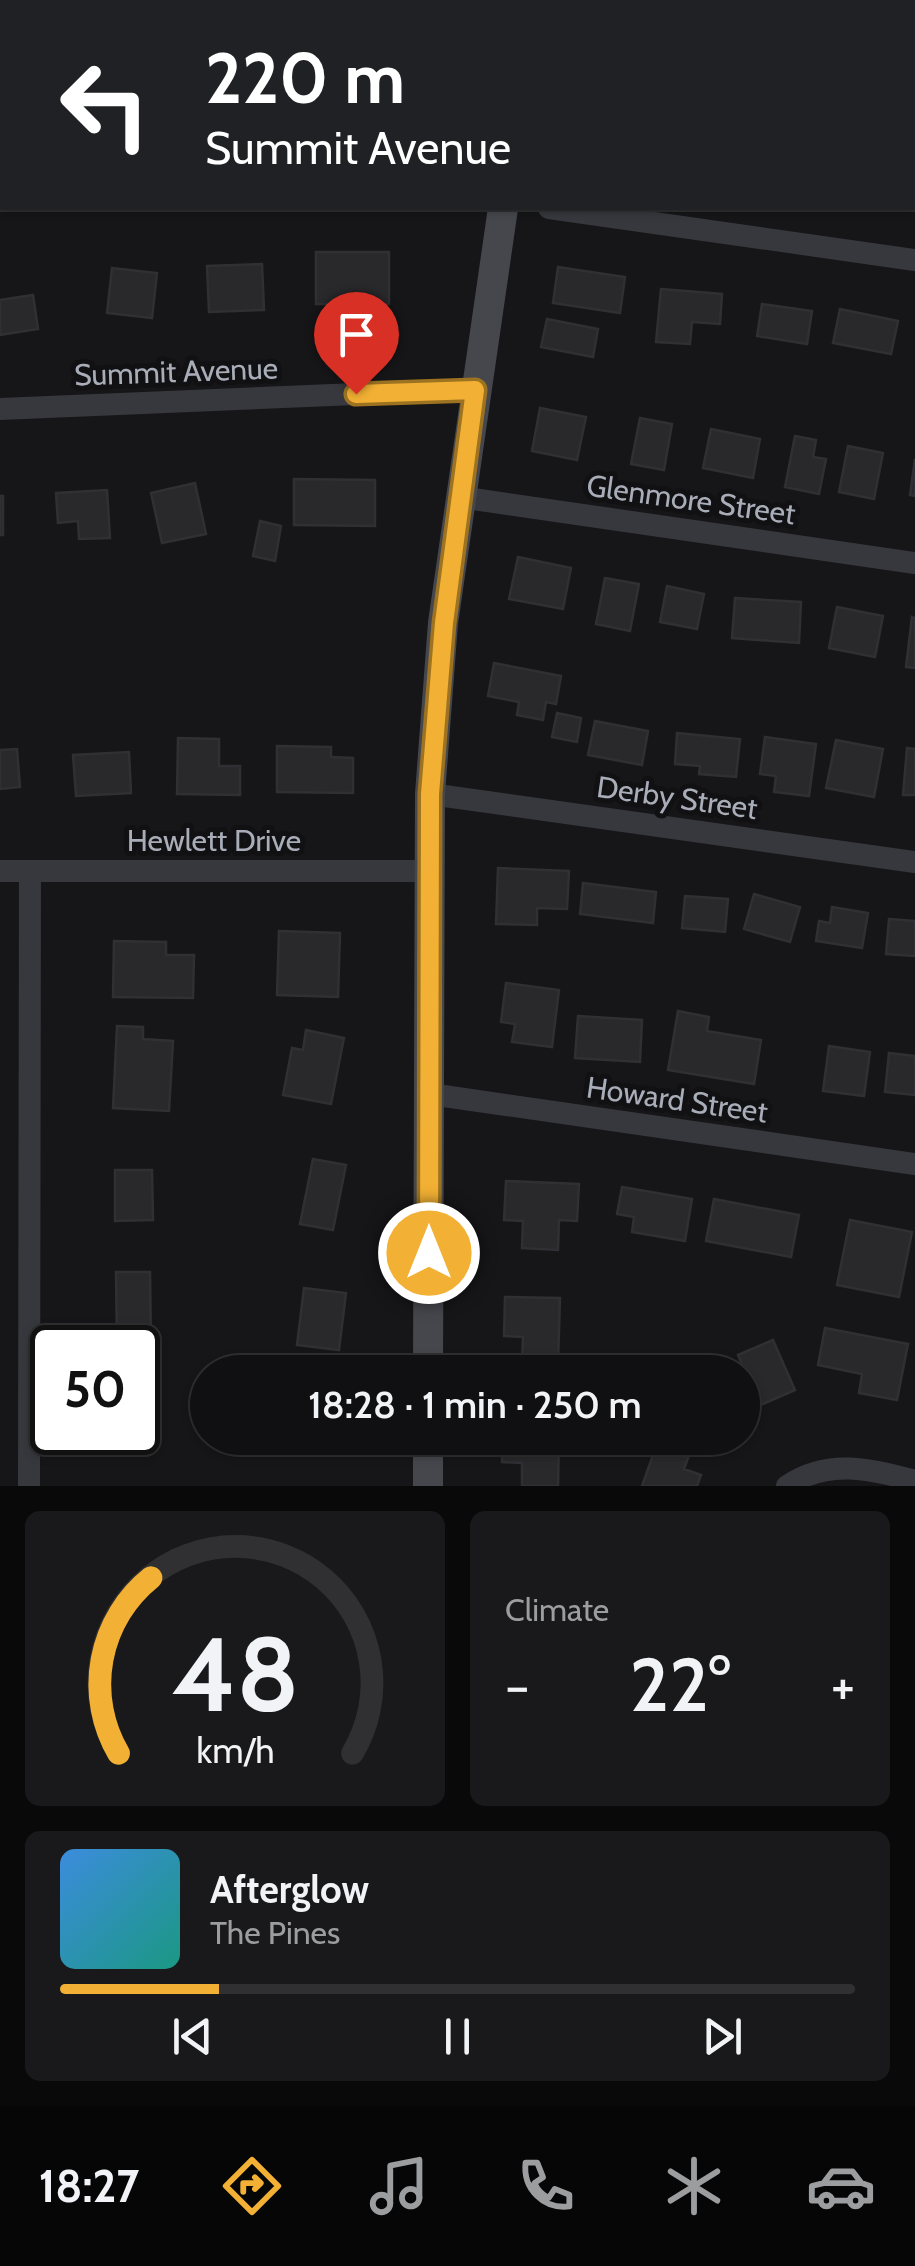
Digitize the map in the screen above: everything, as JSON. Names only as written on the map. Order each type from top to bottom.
[{"type":"main road","points":[[428,1355],[430,794],[459,497],[503,210]]},
{"type":"main road","points":[[428,1455],[428,1486]]},
{"type":"street","points":[[564,210],[915,260]]},
{"type":"street","name":"Summit Avenue","points":[[0,409],[475,390]]},
{"type":"street","name":"Glenmore Street","points":[[459,497],[915,563]]},
{"type":"street","name":"Derby Street","points":[[430,794],[915,862]]},
{"type":"street","name":"Hewlett Drive","points":[[0,871],[428,871]]},
{"type":"street","points":[[29,1486],[30,871]]},
{"type":"street","name":"Howard Street","points":[[430,1094],[915,1164]]},
{"type":"street","points":[[787,1486],[815,1471],[841,1467],[867,1468],[915,1481]]},
{"type":"building","points":[[316,252],[389,252],[389,304],[316,304]]},
{"type":"building","points":[[262,264],[264,310],[209,312],[207,266]]},
{"type":"building","points":[[558,267],[625,277],[620,313],[553,303]]},
{"type":"building","points":[[112,268],[157,273],[152,318],[107,313]]},
{"type":"building","points":[[661,289],[722,294],[720,324],[692,322],[690,344],[656,342]]},
{"type":"building","points":[[33,295],[38,329],[0,335],[0,300]]},
{"type":"building","points":[[762,304],[812,311],[807,344],[757,336]]},
{"type":"building","points":[[840,309],[898,321],[891,354],[833,343]]},
{"type":"building","points":[[547,319],[598,329],[593,357],[541,347]]},
{"type":"building","points":[[540,408],[586,417],[577,460],[532,451]]},
{"type":"building","points":[[640,418],[672,424],[664,470],[631,464]]},
{"type":"building","points":[[711,429],[760,439],[753,478],[703,468]]},
{"type":"building","points":[[795,436],[816,440],[813,457],[826,459],[819,494],[785,487]]},
{"type":"building","points":[[848,446],[883,453],[874,499],[839,492]]},
{"type":"building","points":[[915,459],[915,496],[910,495]]},
{"type":"building","points":[[294,479],[375,480],[375,526],[294,525]]},
{"type":"building","points":[[195,483],[206,534],[162,543],[151,493]]},
{"type":"building","points":[[107,490],[110,538],[79,539],[78,521],[58,523],[56,493]]},
{"type":"building","points":[[3,496],[3,535],[0,535]]},
{"type":"building","points":[[260,521],[281,526],[275,561],[253,556]]},
{"type":"building","points":[[518,557],[571,568],[563,609],[509,599]]},
{"type":"building","points":[[605,578],[639,584],[630,631],[596,624]]},
{"type":"building","points":[[667,586],[704,594],[697,629],[660,622]]},
{"type":"building","points":[[735,598],[801,602],[799,643],[732,638]]},
{"type":"building","points":[[837,607],[883,616],[875,657],[829,648]]},
{"type":"building","points":[[912,617],[915,618],[915,668],[906,667]]},
{"type":"building","points":[[494,663],[561,676],[556,704],[546,702],[543,720],[517,715],[519,702],[488,696]]},
{"type":"building","points":[[557,713],[581,718],[577,742],[552,737]]},
{"type":"building","points":[[595,721],[648,731],[642,765],[588,755]]},
{"type":"building","points":[[677,733],[740,739],[736,777],[699,774],[700,766],[675,764]]},
{"type":"building","points":[[765,737],[816,744],[809,796],[774,792],[776,776],[760,774]]},
{"type":"building","points":[[178,738],[219,739],[219,766],[240,766],[240,795],[177,794]]},
{"type":"building","points":[[836,740],[883,749],[874,797],[826,788]]},
{"type":"building","points":[[277,746],[331,747],[331,757],[353,758],[353,793],[277,792]]},
{"type":"building","points":[[907,748],[915,749],[915,795],[903,795]]},
{"type":"building","points":[[17,749],[20,787],[0,789],[0,750]]},
{"type":"building","points":[[129,752],[131,793],[76,796],[73,755]]},
{"type":"building","points":[[498,868],[569,871],[567,909],[537,908],[537,925],[496,924]]},
{"type":"building","points":[[583,883],[656,892],[653,923],[580,914]]},
{"type":"building","points":[[754,894],[800,907],[790,942],[744,929]]},
{"type":"building","points":[[685,896],[728,899],[725,932],[682,928]]},
{"type":"building","points":[[832,907],[868,913],[862,948],[816,941],[819,921],[830,923]]},
{"type":"building","points":[[889,919],[915,921],[915,956],[886,954]]},
{"type":"building","points":[[279,931],[340,933],[338,997],[277,995]]},
{"type":"building","points":[[114,941],[166,942],[166,955],[194,955],[193,998],[113,997]]},
{"type":"building","points":[[506,983],[559,990],[552,1047],[512,1042],[515,1024],[501,1022]]},
{"type":"building","points":[[678,1011],[709,1017],[707,1031],[761,1040],[754,1084],[668,1070]]},
{"type":"building","points":[[578,1016],[642,1020],[640,1062],[575,1058]]},
{"type":"building","points":[[117,1026],[143,1027],[143,1039],[173,1041],[169,1111],[113,1108]]},
{"type":"building","points":[[306,1030],[344,1038],[331,1104],[283,1095],[292,1048],[303,1050]]},
{"type":"building","points":[[829,1046],[870,1052],[864,1096],[823,1091]]},
{"type":"building","points":[[889,1053],[915,1056],[915,1095],[885,1092]]},
{"type":"building","points":[[313,1159],[346,1165],[333,1230],[300,1224]]},
{"type":"building","points":[[115,1170],[152,1170],[153,1220],[115,1221]]},
{"type":"building","points":[[506,1181],[579,1184],[577,1221],[559,1220],[558,1250],[522,1248],[523,1221],[504,1220]]},
{"type":"building","points":[[622,1187],[692,1199],[685,1241],[632,1232],[634,1217],[617,1214]]},
{"type":"building","points":[[714,1199],[799,1215],[791,1257],[706,1241]]},
{"type":"building","points":[[850,1220],[912,1232],[899,1297],[837,1285]]},
{"type":"building","points":[[116,1272],[150,1272],[151,1325],[117,1325]]},
{"type":"building","points":[[304,1288],[346,1293],[339,1350],[297,1345]]},
{"type":"building","points":[[505,1297],[560,1298],[558,1355],[522,1355],[523,1337],[504,1336]]},
{"type":"building","points":[[825,1328],[908,1344],[897,1400],[859,1393],[862,1374],[818,1365]]},
{"type":"building","points":[[773,1340],[795,1390],[760,1405],[760,1355],[738,1355]]},
{"type":"building","points":[[502,1455],[559,1455],[558,1486],[522,1486],[522,1463],[502,1462]]},
{"type":"building","points":[[653,1455],[689,1455],[684,1469],[701,1475],[697,1486],[642,1486]]},
{"type":"route","points":[[356,394],[475,390],[444,623],[430,794],[429,1253]]}]
